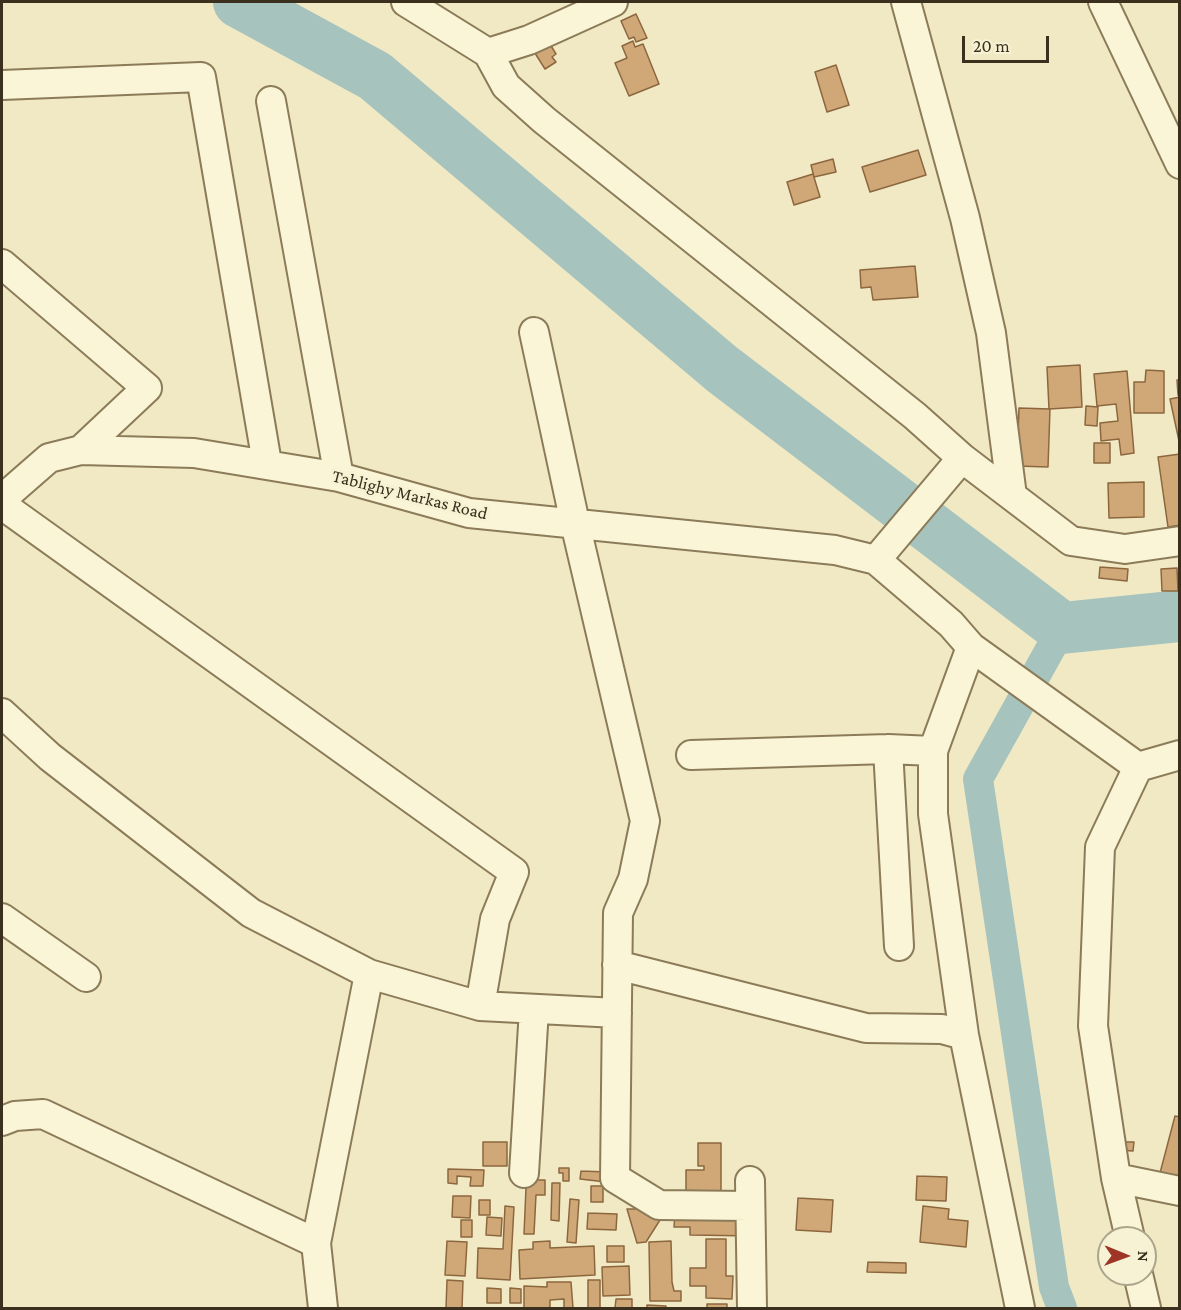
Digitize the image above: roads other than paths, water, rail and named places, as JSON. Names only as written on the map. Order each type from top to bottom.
[{"type":"street","points":[[406,2],[488,53],[506,86],[544,120],[915,416],[962,458],[1071,541],[1125,549],[1179,541]]},
{"type":"street","points":[[488,53],[529,40],[613,2]]},
{"type":"street","points":[[906,2],[965,218],[991,333],[1012,496]]},
{"type":"street","points":[[1103,2],[1179,164]]},
{"type":"street","points":[[2,85],[201,77],[267,463]]},
{"type":"street","points":[[271,101],[339,477]]},
{"type":"street","points":[[2,264],[147,388],[81,450]]},
{"type":"street","points":[[534,332],[575,524],[645,821],[633,879],[618,913],[615,1178],[659,1205],[749,1193],[752,1308]]},
{"type":"street","name":"Tablighy Markas Road","points":[[2,500],[49,458],[81,450],[194,453],[267,463],[339,477],[470,513],[835,550],[876,560]]},
{"type":"street","points":[[962,458],[876,560],[951,624],[971,647],[1138,767]]},
{"type":"street","points":[[2,505],[514,872],[495,919],[480,1006]]},
{"type":"street","points":[[971,647],[933,751],[933,814],[964,1035],[1020,1308]]},
{"type":"street","points":[[2,713],[50,757],[251,913],[369,974],[480,1006],[617,1013]]},
{"type":"street","points":[[691,755],[888,749],[933,751]]},
{"type":"street","points":[[888,749],[899,946]]},
{"type":"street","points":[[1127,1226],[1116,1178],[1094,1026],[1100,847],[1138,767],[1179,755]]},
{"type":"street","points":[[2,918],[86,977]]},
{"type":"street","points":[[617,965],[866,1029],[942,1029],[964,1035]]},
{"type":"street","points":[[323,1308],[316,1243],[369,974]]},
{"type":"street","points":[[524,1173],[534,1009]]},
{"type":"street","points":[[2,1121],[15,1116],[44,1114],[220,1208],[316,1243]]},
{"type":"street","points":[[1116,1178],[1179,1191]]},
{"type":"street","points":[[1141,1286],[1146,1308]]},
{"type":"waterway","points":[[239,2],[375,76],[722,369],[1062,628],[1180,616]]},
{"type":"waterway","points":[[1062,628],[978,779],[1054,1287],[1062,1308]]}]
